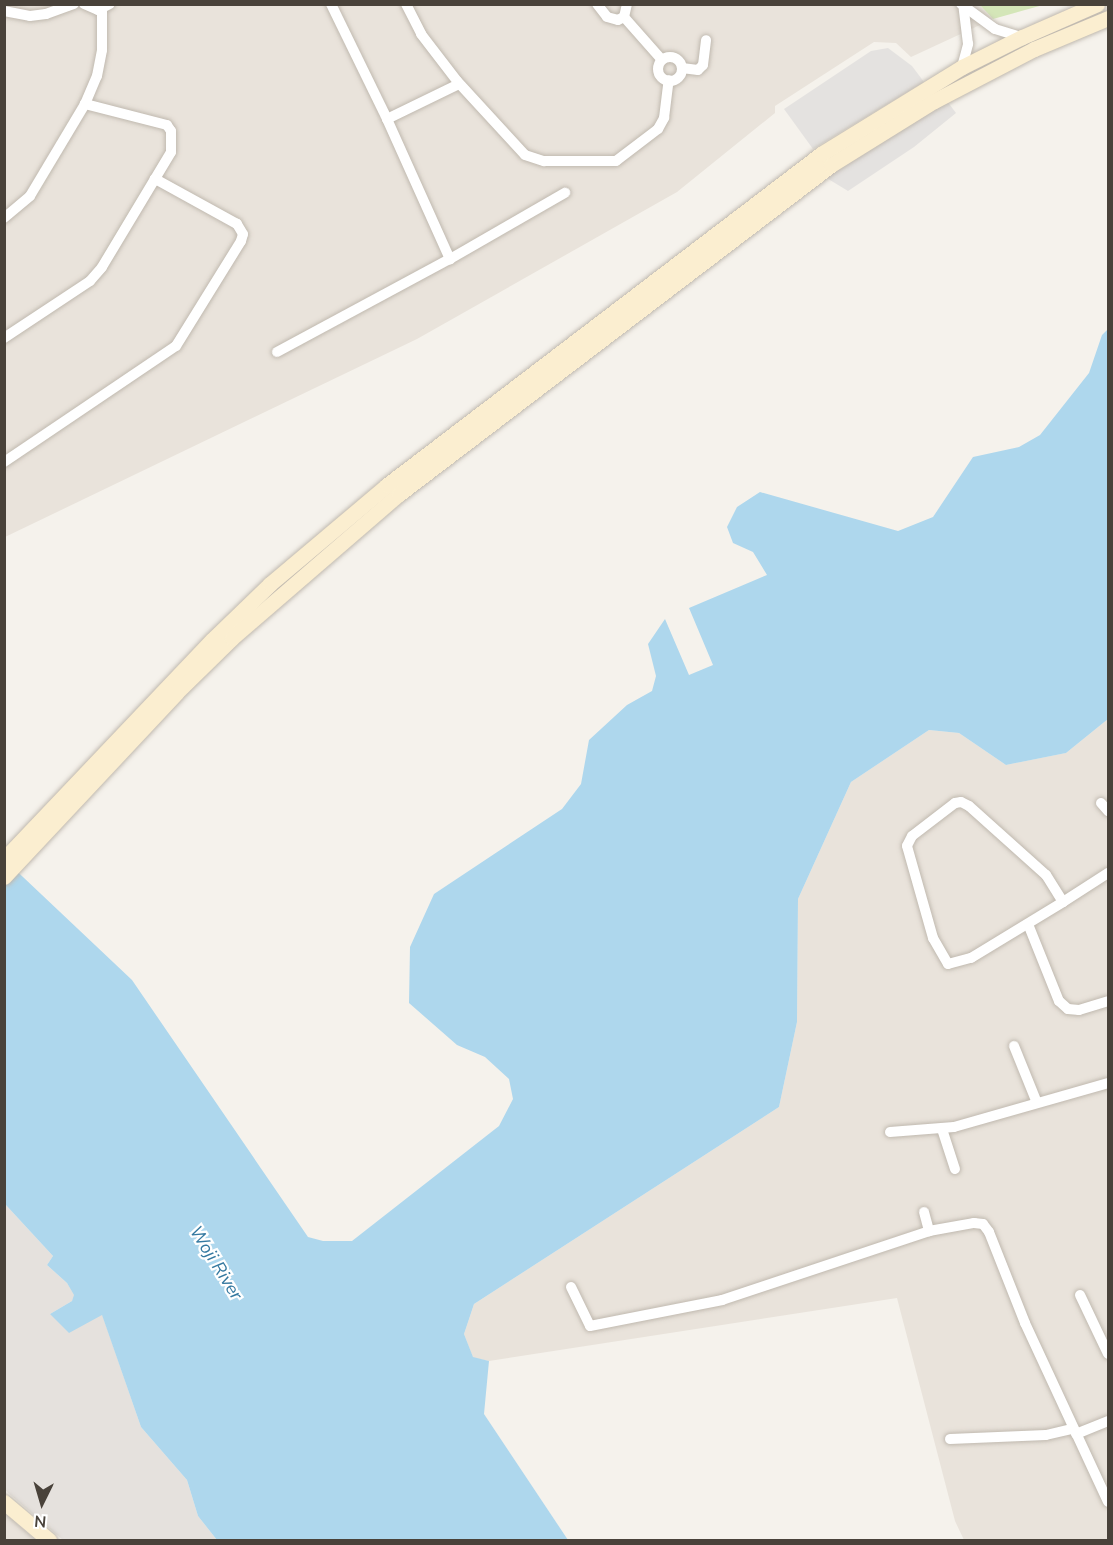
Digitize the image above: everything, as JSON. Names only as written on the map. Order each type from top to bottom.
[{"type":"main road","points":[[4,877],[28,843],[205,647],[270,584],[330,531],[821,154],[962,67],[1022,37],[1097,4]]},
{"type":"main road","points":[[4,859],[28,843],[232,638],[346,538],[435,466],[841,158],[934,101],[1014,59],[1108,18]]},
{"type":"main road","points":[[4,1502],[12,1515],[49,1540]]},
{"type":"street","points":[[4,11],[30,16],[46,14],[74,4]]},
{"type":"street","points":[[4,218],[30,196],[85,104],[98,76],[106,7],[92,9],[84,4]]},
{"type":"street","points":[[331,4],[387,119],[450,259]]},
{"type":"street","points":[[406,4],[421,34],[459,84],[525,155],[544,161],[616,161],[658,129],[664,118],[669,80]]},
{"type":"street","points":[[597,4],[607,17],[618,20],[624,17]]},
{"type":"street","points":[[624,17],[627,4]]},
{"type":"street","points":[[962,7],[995,29],[1022,37]]},
{"type":"street","points":[[962,7],[968,44],[962,67]]},
{"type":"street","points":[[624,17],[662,60]]},
{"type":"street","points":[[662,60],[675,58],[682,68],[698,70],[703,65],[706,40]]},
{"type":"street","points":[[662,60],[659,72],[669,80]]},
{"type":"street","points":[[669,80],[678,77],[682,68]]},
{"type":"street","points":[[387,119],[459,84]]},
{"type":"street","points":[[4,338],[90,281],[102,267],[171,152],[171,131],[167,125],[85,104]]},
{"type":"street","points":[[4,462],[177,346],[241,241],[243,234],[237,224],[155,179]]},
{"type":"street","points":[[277,352],[450,259],[565,193]]},
{"type":"street","points":[[1063,902],[1046,875],[969,806],[961,802],[955,803],[912,836],[907,846],[933,938],[948,964],[971,958],[1028,924],[1063,902],[1108,873]]},
{"type":"street","points":[[1028,924],[1059,1001],[1068,1009],[1079,1010],[1108,1001]]},
{"type":"street","points":[[1014,1046],[1037,1103]]},
{"type":"street","points":[[890,1132],[942,1129],[1108,1083]]},
{"type":"street","points":[[942,1129],[955,1169]]},
{"type":"street","points":[[924,1212],[929,1231]]},
{"type":"street","points":[[571,1287],[590,1326],[722,1300],[929,1231],[974,1223],[982,1224],[989,1232],[1020,1313],[1108,1502]]},
{"type":"street","points":[[1080,1295],[1108,1354]]},
{"type":"street","points":[[950,1439],[1046,1435],[1074,1431],[1108,1421]]},
{"type":"shaded area","points":[[979,4],[993,19],[911,57],[896,43],[874,42],[775,106],[775,113],[677,192],[417,339],[5,537],[5,5]]},
{"type":"shaded area","points":[[888,48],[912,66],[924,82],[813,149],[784,109],[871,51]]},
{"type":"shaded area","points":[[947,101],[956,113],[914,147],[848,191],[825,177]]},
{"type":"shaded area","points":[[1108,719],[1108,1540],[964,1540],[955,1521],[897,1298],[489,1361],[473,1358],[464,1334],[474,1304],[779,1107],[797,1022],[798,899],[851,782],[929,730],[959,733],[1006,765],[1066,753]]},
{"type":"shaded area","points":[[5,1204],[53,1256],[47,1265],[67,1283],[75,1296],[72,1301],[50,1314],[102,1314],[141,1427],[187,1480],[198,1516],[217,1540],[63,1540],[5,1490]]},
{"type":"shaded area","points":[[5,1512],[24,1530],[36,1540],[5,1540]]},
{"type":"green space","points":[[980,5],[1043,5],[993,19]]},
{"type":"water","name":"Woji River","points":[[1108,329],[1108,719],[1066,753],[1006,765],[959,733],[929,730],[851,782],[798,899],[797,1022],[779,1107],[474,1304],[464,1334],[473,1357],[489,1361],[484,1414],[568,1540],[217,1540],[198,1516],[187,1480],[141,1427],[102,1315],[69,1333],[50,1314],[72,1301],[74,1295],[67,1283],[47,1265],[53,1256],[5,1204],[5,860],[132,980],[308,1237],[323,1241],[352,1241],[499,1126],[513,1099],[509,1079],[485,1057],[457,1045],[409,1003],[410,947],[434,894],[562,809],[581,784],[589,740],[627,705],[652,691],[656,676],[648,644],[665,619],[689,675],[713,665],[689,608],[767,575],[753,552],[733,543],[727,527],[737,507],[760,492],[898,531],[933,517],[973,457],[1019,447],[1040,435],[1089,373],[1102,335]]}]
